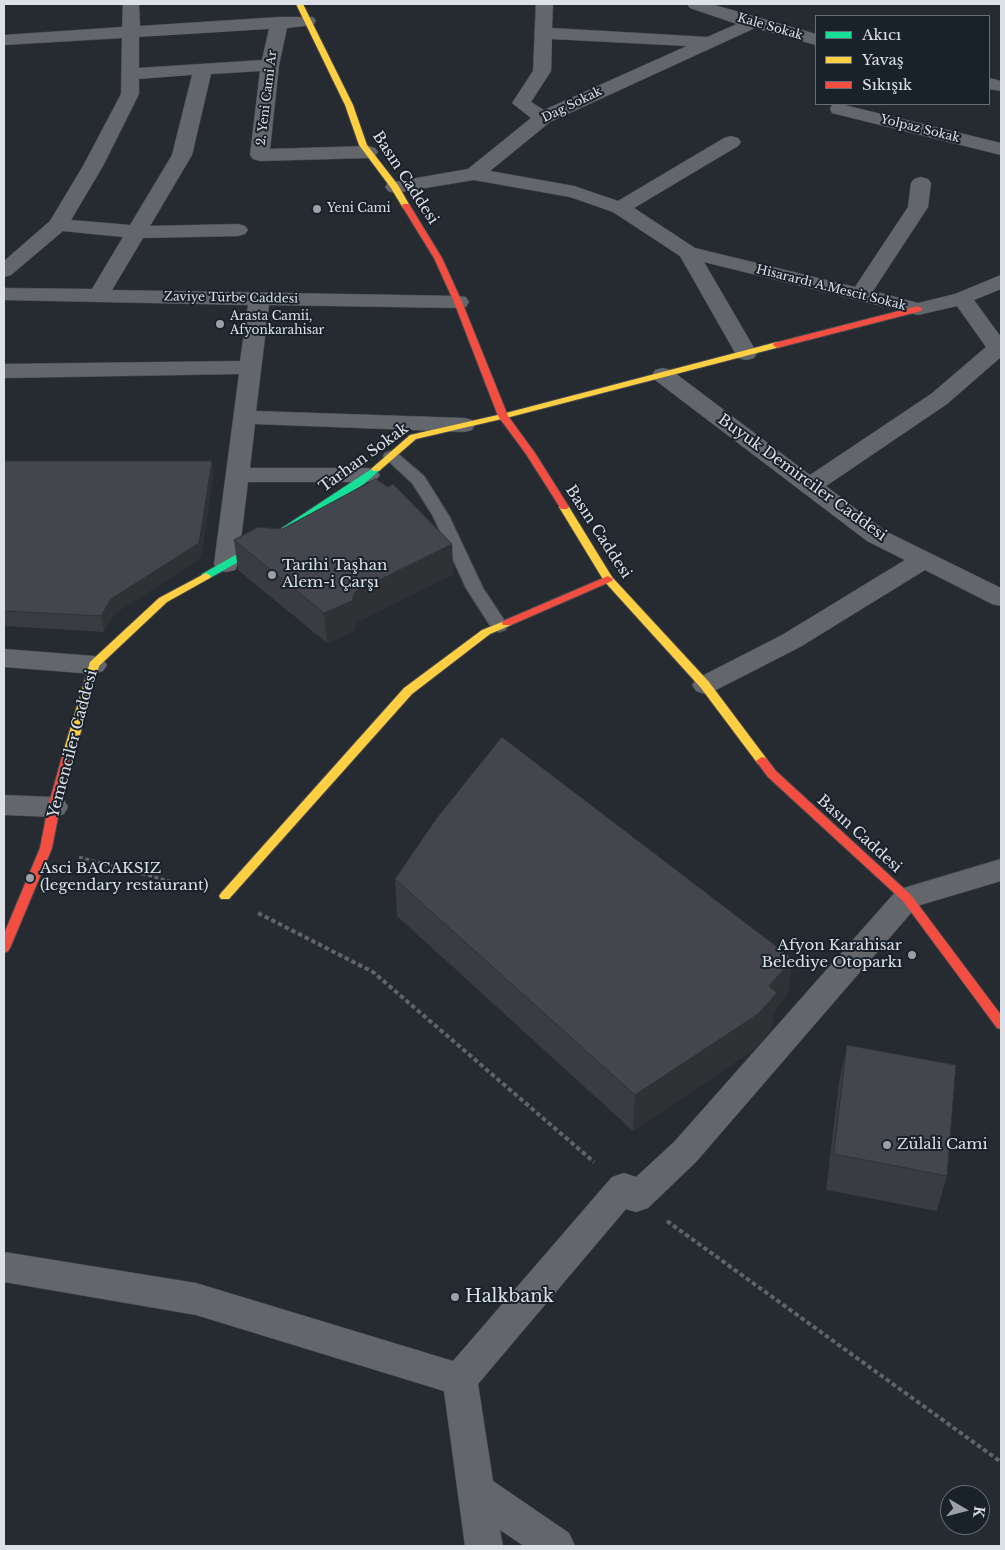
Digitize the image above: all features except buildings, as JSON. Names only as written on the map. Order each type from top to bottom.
[{"type":"street","points":[[4,271],[58,225],[93,166],[130,94],[130,4]]},
{"type":"street","name":"Basın Caddesi","points":[[299,4],[349,105],[364,145],[395,187],[438,258],[458,302],[503,416],[530,453],[608,579],[705,685],[772,774],[907,898],[1001,1024]]},
{"type":"street","points":[[543,118],[521,103],[542,71],[544,4]]},
{"type":"street","name":"Kale Sokak","points":[[696,4],[710,10],[815,40]]},
{"type":"street","points":[[4,40],[130,30],[307,21]]},
{"type":"street","name":"2. Yeni Cami Ar","points":[[279,22],[270,65],[260,155],[368,152]]},
{"type":"street","name":"Dag Sokak","points":[[395,187],[474,174],[543,118],[755,22]]},
{"type":"street","points":[[543,33],[710,42]]},
{"type":"street","points":[[130,74],[270,65]]},
{"type":"street","points":[[98,296],[182,155],[203,69]]},
{"type":"street","name":"Yolpaz Sokak","points":[[839,109],[1001,149]]},
{"type":"street","points":[[620,208],[731,142]]},
{"type":"street","points":[[474,174],[574,192],[620,208],[688,252],[746,353]]},
{"type":"street","points":[[860,295],[918,207],[921,184]]},
{"type":"street","points":[[58,225],[136,232],[238,230]]},
{"type":"street","name":"Hisarardı A.Mescit Sokak","points":[[688,252],[918,309],[962,298],[1001,281]]},
{"type":"street","name":"Zaviye Türbe Caddesi","points":[[4,294],[458,302]]},
{"type":"street","points":[[226,564],[231,470],[244,417],[259,298]]},
{"type":"street","points":[[810,486],[939,399],[998,348],[962,298]]},
{"type":"street","name":"Tarhan Sokak","points":[[226,564],[280,534],[361,482],[413,437],[503,416],[918,309]]},
{"type":"street","points":[[4,371],[251,367]]},
{"type":"street","name":"Buyuk Demirciler Caddesi","points":[[663,375],[876,536],[1001,598]]},
{"type":"street","points":[[244,417],[464,425]]},
{"type":"street","points":[[231,470],[368,475]]},
{"type":"street","points":[[705,685],[792,641],[925,559]]},
{"type":"street","name":"Yemenciler Caddesi","points":[[4,948],[46,848],[54,807],[94,665],[163,600],[226,564]]},
{"type":"street","points":[[225,896],[408,691],[486,632],[608,579]]},
{"type":"street","points":[[4,658],[94,665]]},
{"type":"street","points":[[4,805],[54,807]]},
{"type":"street","points":[[460,1379],[630,1193],[685,1152],[907,898],[1001,870]]},
{"type":"street","points":[[4,1267],[196,1299],[460,1379]]},
{"type":"street","points":[[460,1379],[484,1546]]},
{"type":"street","points":[[476,1491],[556,1546]]},
{"type":"lane","points":[[391,456],[418,480],[442,516],[475,588],[499,626]]},
{"type":"path","points":[[46,848],[225,896],[373,972],[630,1193],[1001,1462]]},
{"type":"traffic: fast","points":[[206,576],[280,534],[361,482],[376,469]]},
{"type":"traffic: slow","points":[[299,4],[349,105],[363,145],[395,187],[406,206]]},
{"type":"traffic: slow","points":[[376,469],[413,437],[503,416],[777,345]]},
{"type":"traffic: slow","points":[[564,507],[608,579],[705,685],[762,761]]},
{"type":"traffic: slow","points":[[69,753],[94,665],[163,600],[206,576]]},
{"type":"traffic: slow","points":[[225,896],[408,691],[486,632],[507,623]]},
{"type":"traffic: jam","points":[[406,206],[438,258],[458,302],[503,416],[530,453],[564,507]]},
{"type":"traffic: jam","points":[[777,345],[918,309]]},
{"type":"traffic: jam","points":[[507,623],[608,579]]},
{"type":"traffic: jam","points":[[4,948],[46,848],[54,807],[69,753]]},
{"type":"traffic: jam","points":[[762,761],[772,774],[907,898],[1001,1024]]},
{"type":"place","name":"Yeni Cami","points":[[317,209]]},
{"type":"place","name":"Arasta Camii, Afyonkarahisar","points":[[220,324]]},
{"type":"place","name":"Tarihi Taşhan Alem-i Çarşı","points":[[272,575]]},
{"type":"place","name":"Asci BACAKSIZ (legendary restaurant)","points":[[30,878]]},
{"type":"place","name":"Afyon Karahisar Belediye Otoparkı","points":[[912,955]]},
{"type":"place","name":"Zülali Cami","points":[[887,1145]]},
{"type":"place","name":"Halkbank","points":[[455,1297]]}]
